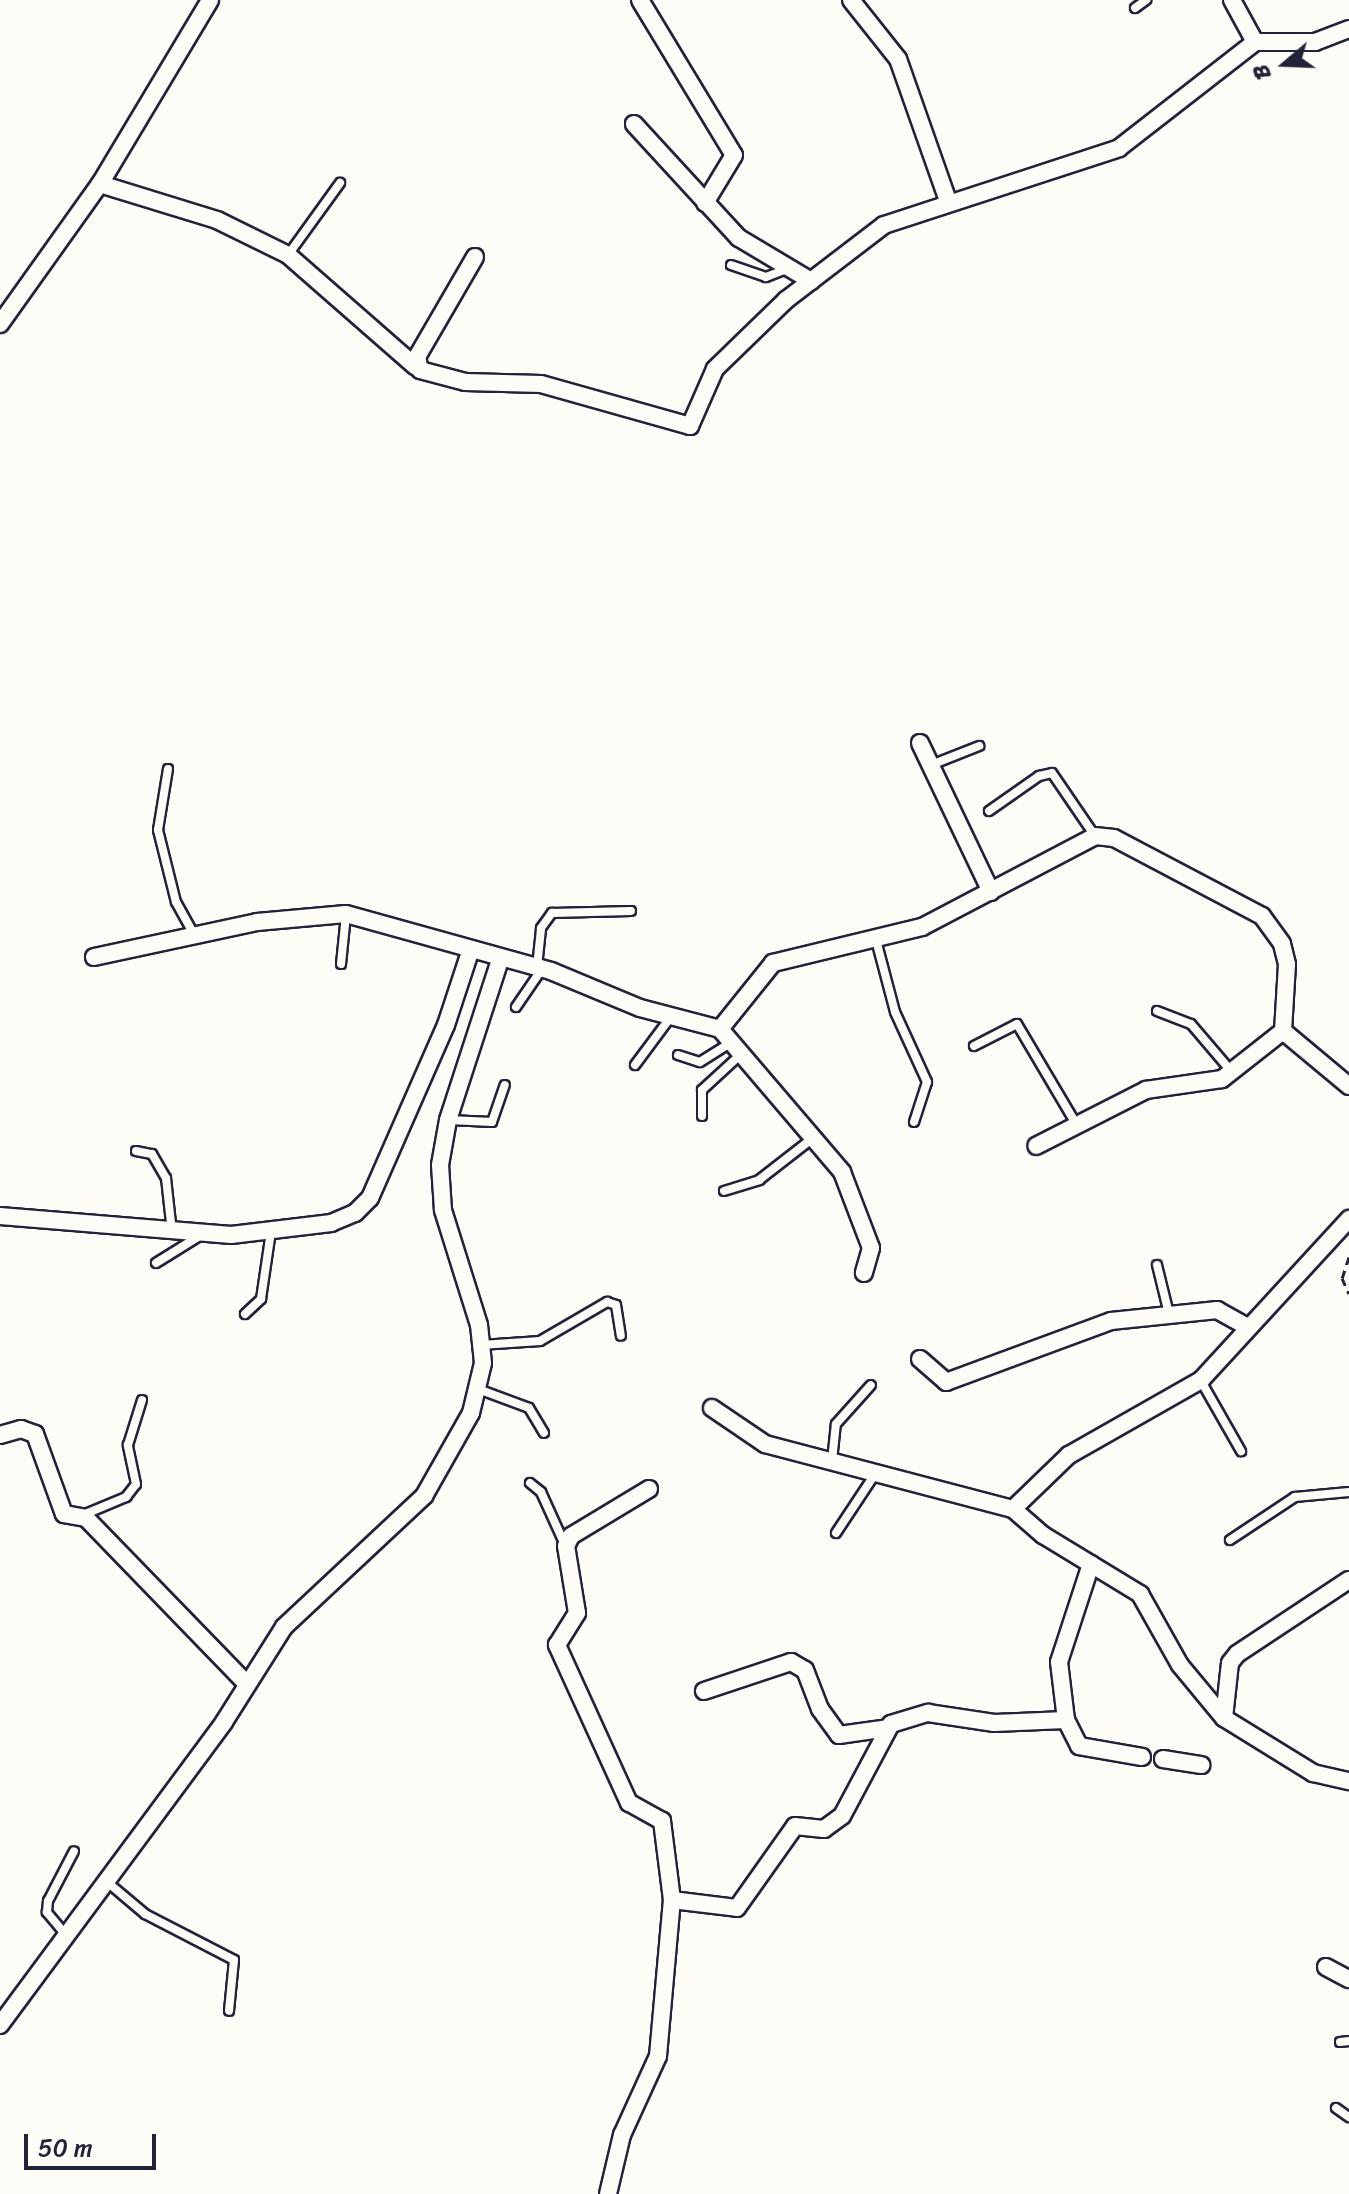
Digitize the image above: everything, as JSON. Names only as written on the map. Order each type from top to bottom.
[{"type":"street","points":[[0,324],[100,184],[210,0]]},
{"type":"street","points":[[640,0],[734,155],[705,203]]},
{"type":"street","points":[[851,0],[902,69],[948,201]]},
{"type":"street","points":[[1232,0],[1255,42]]},
{"type":"street","points":[[100,184],[217,220],[288,255],[415,366],[450,380],[541,384],[690,426],[715,369],[811,281],[884,225],[948,201],[1119,148],[1255,42],[1315,42],[1349,29]]},
{"type":"street","points":[[634,124],[739,238],[811,281]]},
{"type":"street","points":[[415,366],[475,257]]},
{"type":"street","points":[[920,743],[991,892]]},
{"type":"street","points":[[720,1029],[773,963],[922,927],[1095,836],[1114,838],[1254,910],[1273,927],[1287,964],[1283,1031],[1214,1082],[1146,1090],[1075,1122],[1036,1146]]},
{"type":"street","points":[[94,957],[194,935],[346,914],[540,969],[670,1018],[720,1029],[734,1050],[817,1135],[853,1191],[867,1229],[871,1258],[864,1273]]},
{"type":"street","points":[[0,2025],[284,1627],[424,1496],[471,1413],[481,1345],[443,1210],[440,1165],[484,954]]},
{"type":"street","points":[[0,1216],[108,1221],[201,1235],[331,1223],[370,1198],[446,1025],[484,954]]},
{"type":"street","points":[[1283,1031],[1349,1086]]},
{"type":"street","points":[[1013,1509],[1069,1455],[1201,1380],[1349,1219]]},
{"type":"street","points":[[920,1359],[946,1382],[1076,1329],[1169,1314],[1226,1311],[1248,1327]]},
{"type":"street","points":[[712,1408],[765,1444],[878,1471],[1013,1509],[1140,1594],[1180,1665],[1224,1718],[1313,1773],[1349,1781]]},
{"type":"street","points":[[0,1435],[21,1429],[35,1434],[58,1506],[70,1517],[87,1519],[246,1683]]},
{"type":"street","points":[[608,2194],[622,2135],[658,2056],[672,1900],[662,1821],[629,1803],[557,1645],[577,1613],[566,1546],[571,1536],[649,1489]]},
{"type":"street","points":[[1091,1564],[1059,1662],[1066,1720],[1079,1746],[1142,1757]]},
{"type":"street","points":[[1224,1718],[1230,1663],[1237,1654],[1349,1580]]},
{"type":"street","points":[[704,1691],[791,1662],[808,1674],[833,1731],[845,1735],[928,1713],[994,1723],[1066,1720]]},
{"type":"street","points":[[672,1900],[737,1908],[795,1826],[824,1829],[842,1816],[881,1727]]},
{"type":"street","points":[[1163,1759],[1202,1765]]},
{"type":"street","points":[[1326,1967],[1349,1979]]},
{"type":"lane","points":[[1135,8],[1146,0]]},
{"type":"lane","points":[[288,255],[340,183]]},
{"type":"lane","points":[[731,265],[766,277],[787,269]]},
{"type":"lane","points":[[930,765],[979,746]]},
{"type":"lane","points":[[168,769],[158,830],[176,902],[194,935]]},
{"type":"lane","points":[[989,811],[1039,776],[1052,773],[1095,836]]},
{"type":"lane","points":[[516,1007],[540,969],[540,937],[552,913],[631,911]]},
{"type":"lane","points":[[341,964],[346,914]]},
{"type":"lane","points":[[876,940],[895,1012],[927,1082],[914,1122]]},
{"type":"lane","points":[[1157,1011],[1191,1024],[1232,1071]]},
{"type":"lane","points":[[635,1065],[670,1018]]},
{"type":"lane","points":[[974,1046],[1017,1024],[1075,1122]]},
{"type":"lane","points":[[678,1055],[700,1062],[734,1050]]},
{"type":"lane","points":[[702,1116],[702,1090],[734,1050]]},
{"type":"lane","points":[[448,1120],[492,1122],[505,1085]]},
{"type":"lane","points":[[724,1191],[759,1180],[817,1135]]},
{"type":"lane","points":[[136,1151],[152,1154],[166,1178],[172,1232]]},
{"type":"lane","points":[[245,1314],[261,1299],[271,1230]]},
{"type":"lane","points":[[156,1263],[201,1235]]},
{"type":"lane","points":[[1157,1265],[1169,1314]]},
{"type":"lane","points":[[481,1345],[540,1341],[607,1302],[616,1305],[621,1336]]},
{"type":"lane","points":[[1201,1380],[1241,1451]]},
{"type":"lane","points":[[832,1461],[836,1424],[871,1385]]},
{"type":"lane","points":[[477,1388],[529,1408],[544,1433]]},
{"type":"lane","points":[[87,1519],[126,1497],[136,1484],[128,1445],[142,1400]]},
{"type":"lane","points":[[836,1533],[878,1471]]},
{"type":"lane","points":[[530,1483],[541,1492],[566,1546]]},
{"type":"lane","points":[[1230,1540],[1295,1497],[1349,1492]]},
{"type":"lane","points":[[66,1935],[47,1912],[48,1901],[74,1851]]},
{"type":"lane","points":[[105,1880],[145,1914],[234,1960],[229,2011]]},
{"type":"lane","points":[[1336,2108],[1349,2117]]},
{"type":"path","points":[[1349,1257],[1342,1278],[1349,1294]]}]
